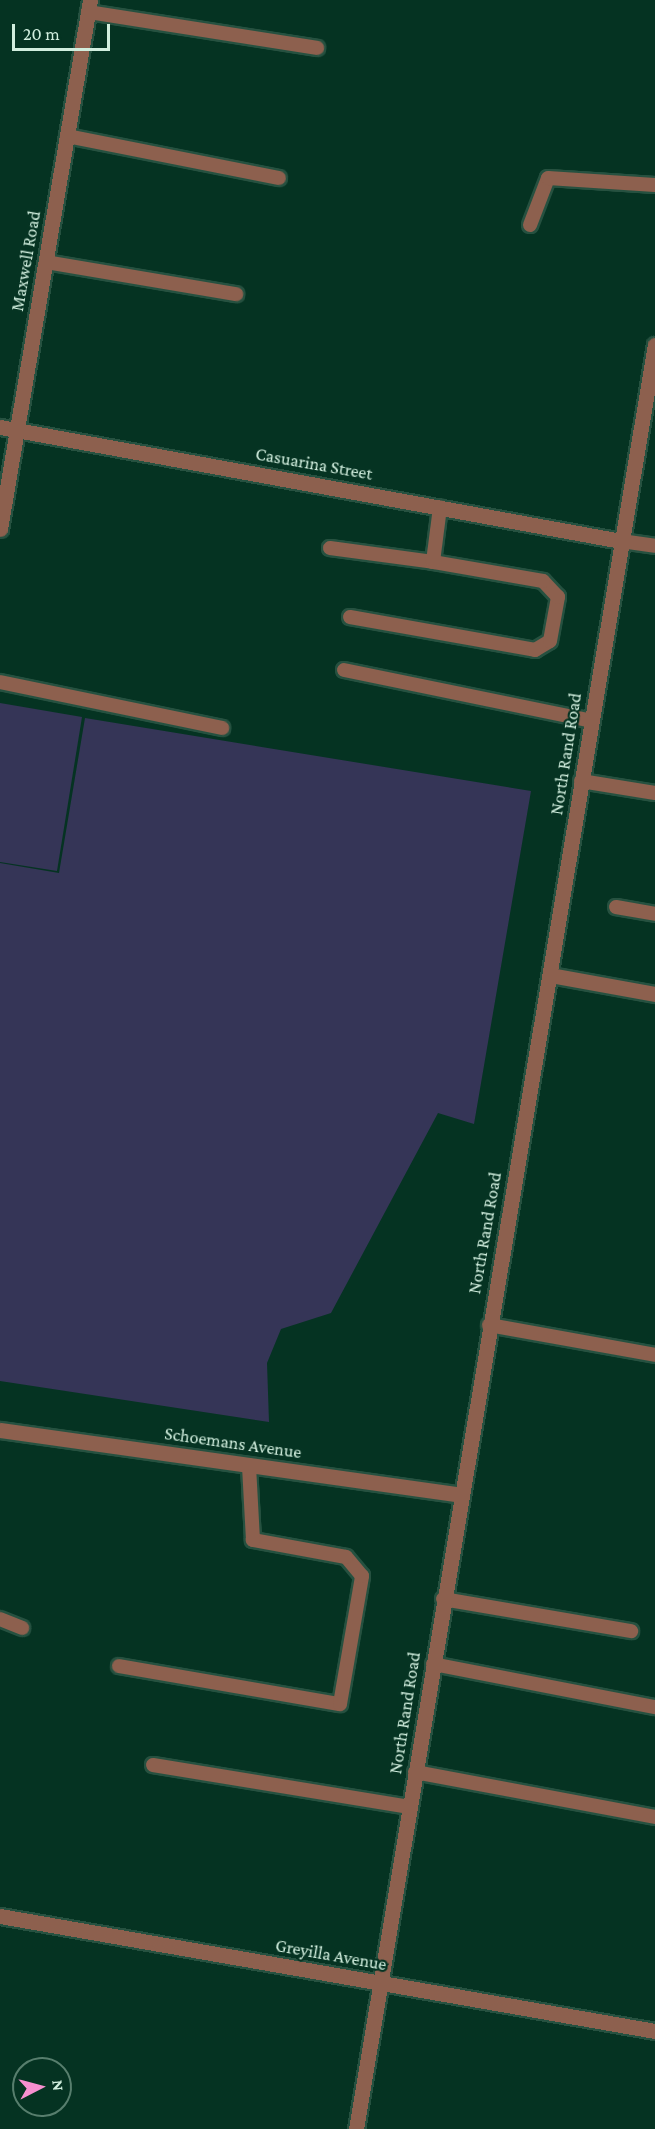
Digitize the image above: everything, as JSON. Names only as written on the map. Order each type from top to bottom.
[{"type":"street","name":"Maxwell Road","points":[[0,529],[89,6]]},
{"type":"street","name":"North Rand Road","points":[[356,2129],[460,1495],[550,975],[655,345]]},
{"type":"street","name":"Casuarina Street","points":[[0,427],[621,541]]},
{"type":"street","points":[[550,975],[655,994]]},
{"type":"street","name":"Schoemans Avenue","points":[[0,1431],[460,1495]]},
{"type":"street","name":"Greyilla Avenue","points":[[0,1916],[655,2031]]},
{"type":"lane","points":[[89,6],[317,48]]},
{"type":"lane","points":[[67,136],[279,178]]},
{"type":"lane","points":[[530,225],[548,178],[655,185]]},
{"type":"lane","points":[[46,262],[236,294]]},
{"type":"lane","points":[[433,562],[440,507]]},
{"type":"lane","points":[[621,541],[655,546]]},
{"type":"lane","points":[[330,548],[433,562],[543,581],[558,597],[550,641],[536,650],[350,617]]},
{"type":"lane","points":[[344,670],[592,721]]},
{"type":"lane","points":[[0,682],[222,728]]},
{"type":"lane","points":[[582,781],[655,794]]},
{"type":"lane","points":[[616,907],[655,914]]},
{"type":"lane","points":[[489,1325],[655,1355]]},
{"type":"lane","points":[[119,1666],[340,1704],[362,1576],[346,1557],[253,1540],[249,1465]]},
{"type":"lane","points":[[443,1599],[631,1630]]},
{"type":"lane","points":[[0,1619],[22,1628]]},
{"type":"lane","points":[[433,1664],[655,1707]]},
{"type":"lane","points":[[153,1765],[410,1807]]},
{"type":"lane","points":[[415,1772],[655,1817]]},
{"type":"shaded area","points":[[0,703],[82,717],[57,871],[0,862]]},
{"type":"shaded area","points":[[85,718],[531,791],[474,1124],[438,1113],[331,1313],[281,1329],[267,1363],[269,1422],[0,1381],[0,863],[59,873]]}]
